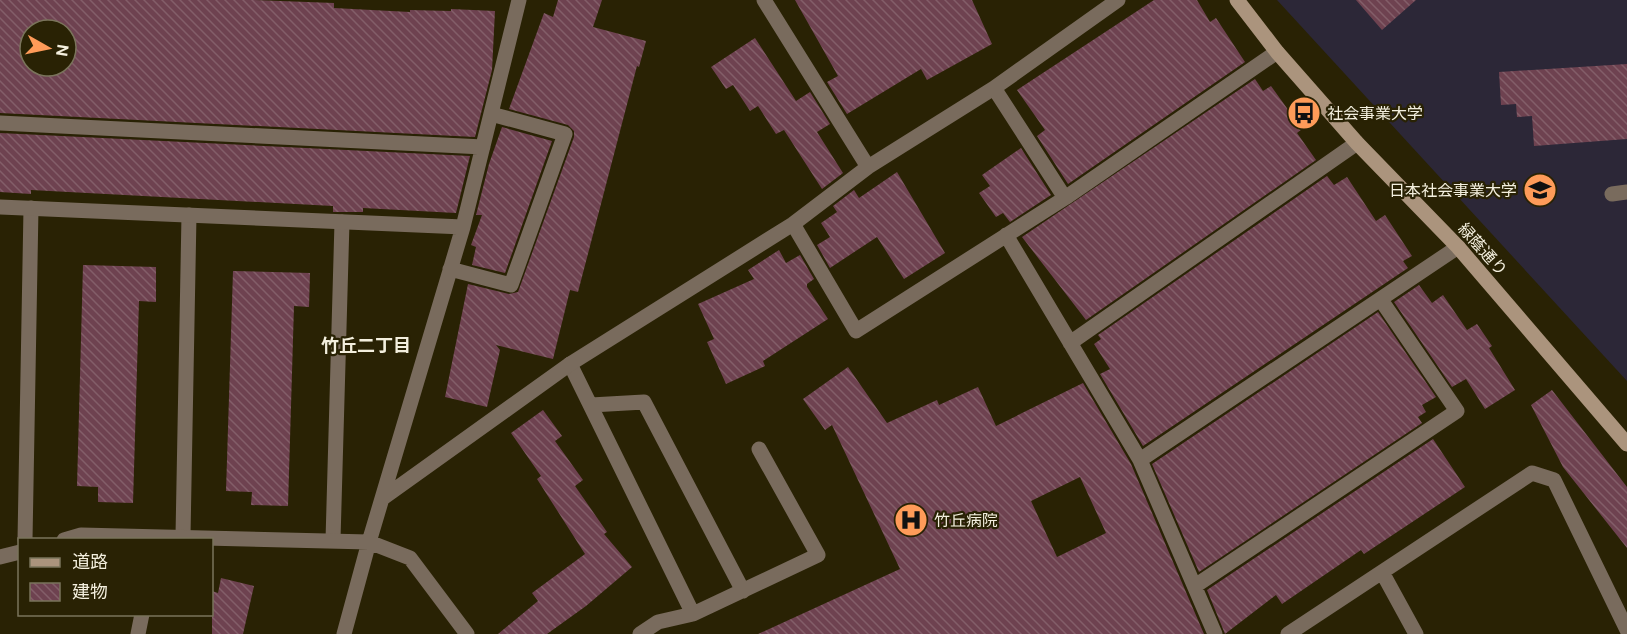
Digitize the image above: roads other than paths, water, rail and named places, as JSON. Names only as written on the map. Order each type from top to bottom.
[{"type":"street","points":[[344,634],[369,542],[463,227],[519,0]]},
{"type":"street","points":[[764,0],[868,167]]},
{"type":"street","points":[[383,498],[570,364],[792,224],[868,167],[994,88],[1118,0]]},
{"type":"street","name":"緑蔭通り","points":[[1237,0],[1277,52],[1357,143],[1458,247],[1627,444]]},
{"type":"street","points":[[792,224],[856,331],[1065,198],[1277,52]]},
{"type":"street","points":[[994,88],[1065,198]]},
{"type":"street","points":[[450,269],[511,285],[565,134],[491,114]]},
{"type":"street","points":[[0,123],[483,147]]},
{"type":"street","points":[[1070,342],[1357,143]]},
{"type":"street","points":[[0,207],[463,227]]},
{"type":"street","points":[[25,538],[31,208]]},
{"type":"street","points":[[183,536],[189,215]]},
{"type":"street","points":[[333,540],[342,222]]},
{"type":"street","points":[[1006,235],[1140,460],[1215,634]]},
{"type":"street","points":[[1140,460],[1458,247]]},
{"type":"street","points":[[1195,586],[1457,411],[1381,300]]},
{"type":"street","points":[[570,364],[693,614]]},
{"type":"street","points":[[591,405],[644,402],[743,591]]},
{"type":"street","points":[[640,634],[658,622],[693,614],[818,555],[759,449]]},
{"type":"street","points":[[1288,634],[1532,473],[1554,480],[1627,630]]},
{"type":"street","points":[[70,538],[81,535],[155,538],[183,536],[369,542],[410,558],[467,634]]},
{"type":"street","points":[[0,557],[18,552]]},
{"type":"street","points":[[1382,572],[1416,634]]},
{"type":"street","points":[[138,634],[142,616]]},
{"type":"place","name":"社会事業大学","points":[[1304,113]]},
{"type":"place","name":"日本社会事業大学","points":[[1540,190]]},
{"type":"place","name":"竹丘病院","points":[[911,520]]},
{"type":"district","name":"竹丘二丁目","points":[[366,346]]}]
